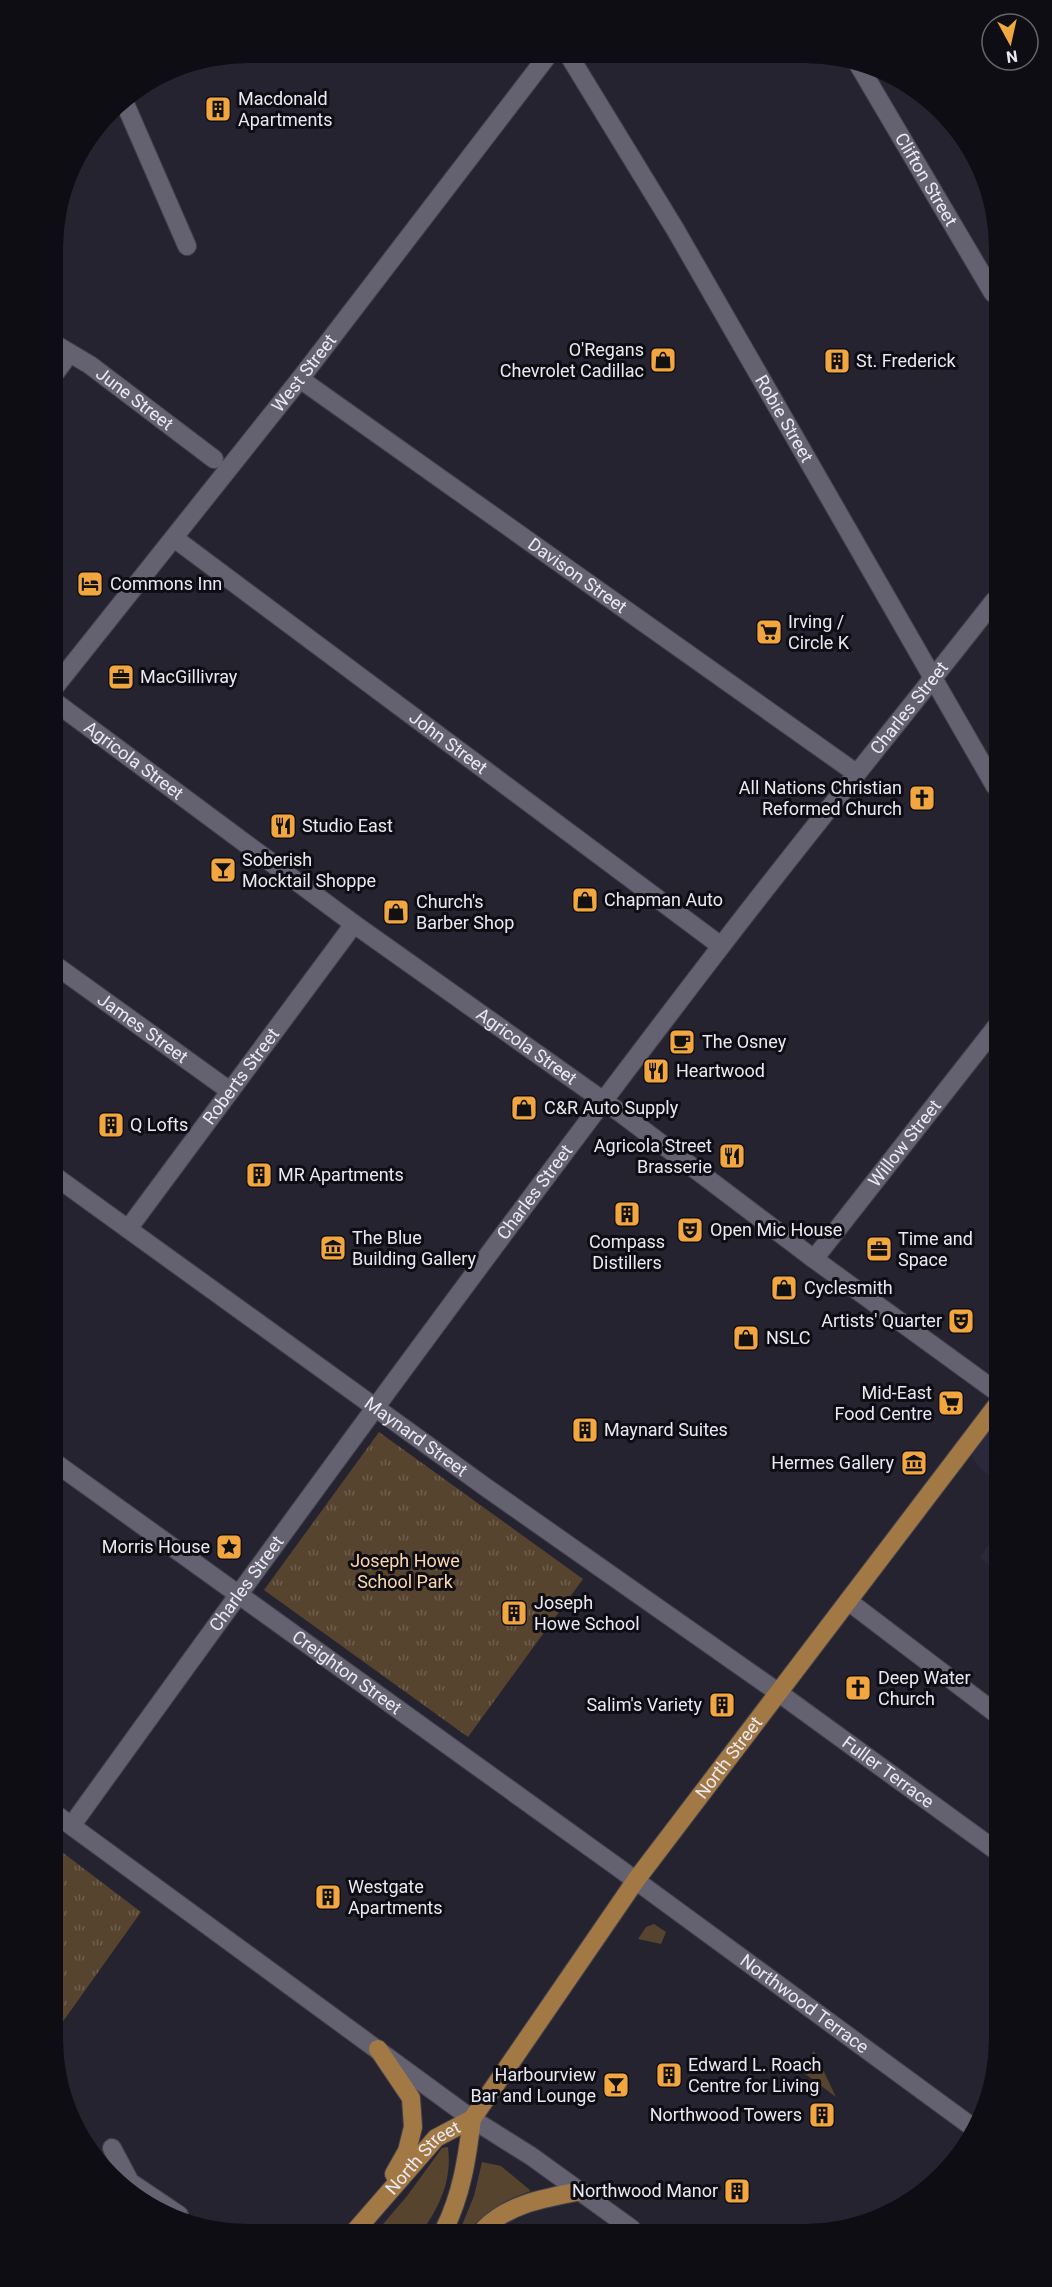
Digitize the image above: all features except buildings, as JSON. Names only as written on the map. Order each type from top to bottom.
[{"type":"main road","name":"North Street","points":[[447,2224],[455,2208],[464,2176],[472,2119],[636,1880],[989,1416]]},
{"type":"main road","points":[[378,2049],[411,2098],[413,2127],[407,2151],[380,2202]]},
{"type":"main road","name":"North Street","points":[[361,2224],[436,2138],[472,2119]]},
{"type":"main road","points":[[489,2224],[515,2207],[580,2191]]},
{"type":"street","name":"West Street","points":[[63,677],[300,379],[542,63]]},
{"type":"street","name":"Robie Street","points":[[574,63],[675,229],[989,776]]},
{"type":"street","name":"Clifton Street","points":[[863,73],[989,286]]},
{"type":"street","points":[[127,108],[187,246]]},
{"type":"street","name":"June Street","points":[[63,350],[90,366],[214,459]]},
{"type":"street","points":[[63,362],[69,354]]},
{"type":"street","name":"Davison Street","points":[[300,379],[856,773]]},
{"type":"street","name":"John Street","points":[[174,538],[721,946]]},
{"type":"street","name":"Charles Street","points":[[65,1821],[239,1595],[721,946],[989,607]]},
{"type":"street","name":"Agricola Street","points":[[63,708],[354,924],[604,1101],[814,1259],[989,1386]]},
{"type":"street","name":"Roberts Street","points":[[128,1229],[354,924]]},
{"type":"street","name":"James Street","points":[[63,970],[230,1091]]},
{"type":"street","name":"Willow Street","points":[[814,1259],[989,1035]]},
{"type":"street","name":"Maynard Street","points":[[63,1182],[376,1408],[779,1693]]},
{"type":"street","name":"Creighton Street","points":[[63,1468],[636,1880]]},
{"type":"street","points":[[848,1601],[989,1708]]},
{"type":"street","name":"Fuller Terrace","points":[[779,1693],[989,1845]]},
{"type":"street","points":[[65,1821],[472,2119],[531,2156],[625,2224]]},
{"type":"street","name":"Northwood Terrace","points":[[636,1880],[968,2124]]},
{"type":"street","points":[[112,2148],[130,2181]]},
{"type":"street","points":[[132,2183],[147,2193]]},
{"type":"shaded area","points":[[989,1414],[989,1476],[979,1467],[965,1446]]},
{"type":"shaded area","points":[[989,1544],[989,1565],[980,1558]]},
{"type":"green space","name":"Joseph Howe School Park","points":[[379,1432],[583,1579],[468,1737],[264,1590]]},
{"type":"green space","points":[[63,1853],[141,1912],[63,2021]]},
{"type":"green space","points":[[654,1924],[666,1932],[661,1944],[638,1939],[646,1927]]},
{"type":"green space","points":[[814,2051],[836,2097],[800,2070]]},
{"type":"green space","points":[[448,2147],[447,2180],[440,2201],[427,2224],[383,2224],[407,2196],[442,2148]]},
{"type":"green space","points":[[482,2162],[501,2166],[531,2191],[497,2206],[475,2224],[462,2224],[474,2196]]},
{"type":"place","name":"Macdonald Apartments","points":[[218,109]]},
{"type":"place","name":"O'Regans Chevrolet Cadillac","points":[[663,360]]},
{"type":"place","name":"St. Frederick","points":[[837,361]]},
{"type":"place","name":"Commons Inn","points":[[90,584]]},
{"type":"place","name":"Irving / Circle K","points":[[769,632]]},
{"type":"place","name":"MacGillivray","points":[[121,677]]},
{"type":"place","name":"All Nations Christian Reformed Church","points":[[922,798]]},
{"type":"place","name":"Studio East","points":[[283,826]]},
{"type":"place","name":"Soberish Mocktail Shoppe","points":[[223,870]]},
{"type":"place","name":"Chapman Auto","points":[[585,900]]},
{"type":"place","name":"Church's Barber Shop","points":[[396,912]]},
{"type":"place","name":"The Osney","points":[[682,1042]]},
{"type":"place","name":"Heartwood","points":[[656,1071]]},
{"type":"place","name":"C&R Auto Supply","points":[[524,1108]]},
{"type":"place","name":"Q Lofts","points":[[111,1125]]},
{"type":"place","name":"Agricola Street Brasserie","points":[[732,1156]]},
{"type":"place","name":"MR Apartments","points":[[259,1175]]},
{"type":"place","name":"Compass Distillers","points":[[627,1214]]},
{"type":"place","name":"Open Mic House","points":[[690,1230]]},
{"type":"place","name":"The Blue Building Gallery","points":[[333,1248]]},
{"type":"place","name":"Time and Space","points":[[879,1249]]},
{"type":"place","name":"Cyclesmith","points":[[784,1288]]},
{"type":"place","name":"Artists' Quarter","points":[[961,1321]]},
{"type":"place","name":"NSLC","points":[[746,1338]]},
{"type":"place","name":"Mid-East Food Centre","points":[[951,1403]]},
{"type":"place","name":"Maynard Suites","points":[[585,1430]]},
{"type":"place","name":"Hermes Gallery","points":[[914,1463]]},
{"type":"place","name":"Morris House","points":[[229,1547]]},
{"type":"place","name":"Joseph Howe School","points":[[514,1613]]},
{"type":"place","name":"Deep Water Church","points":[[858,1688]]},
{"type":"place","name":"Salim's Variety","points":[[722,1705]]},
{"type":"place","name":"Westgate Apartments","points":[[328,1897]]},
{"type":"place","name":"Edward L. Roach Centre for Living","points":[[669,2075]]},
{"type":"place","name":"Harbourview Bar and Lounge","points":[[616,2085]]},
{"type":"place","name":"Northwood Towers","points":[[822,2115]]},
{"type":"place","name":"Northwood Manor","points":[[737,2191]]}]
